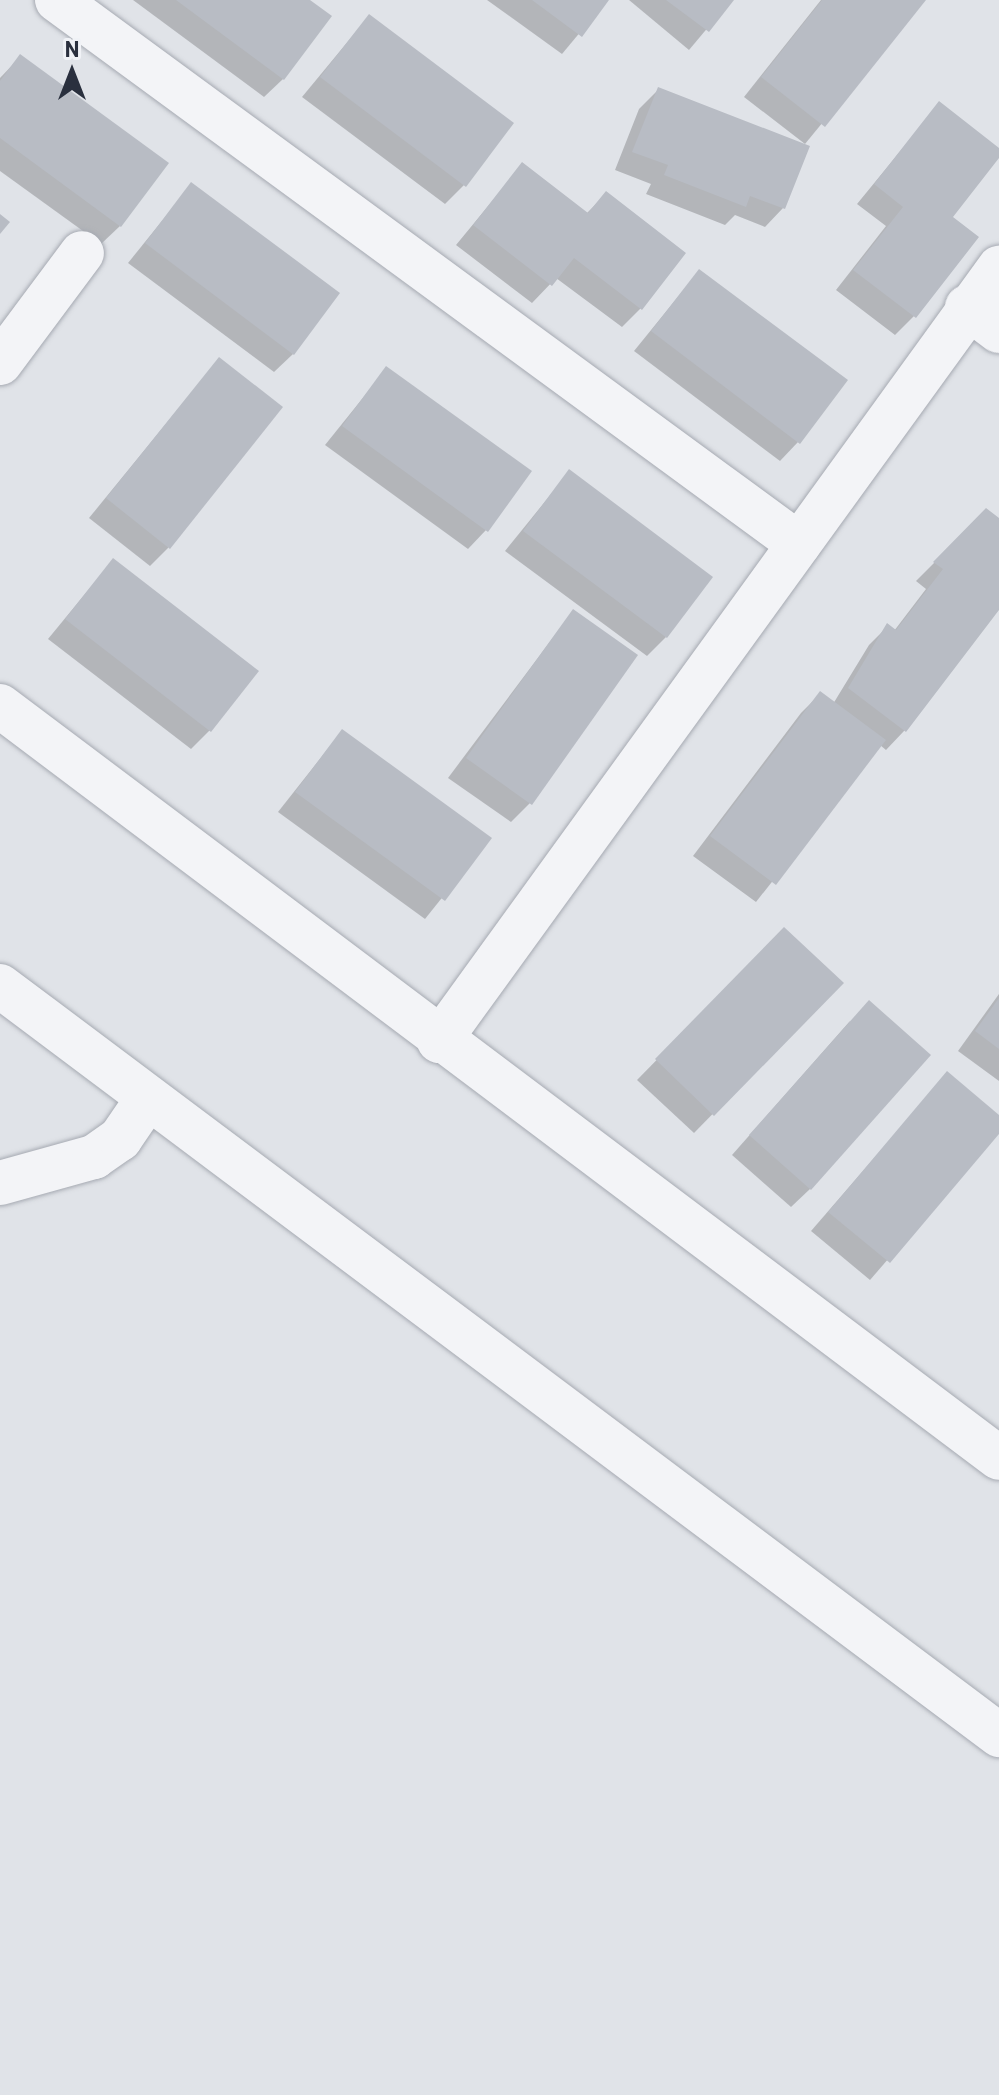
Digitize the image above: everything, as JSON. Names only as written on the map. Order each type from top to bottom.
[{"type":"street","points":[[57,0],[799,544]]},
{"type":"street","points":[[0,363],[82,253]]},
{"type":"street","points":[[439,1041],[799,544],[983,319],[999,268]]},
{"type":"street","points":[[0,706],[439,1041],[999,1458]]},
{"type":"street","points":[[0,986],[999,1735]]},
{"type":"street","points":[[0,1183],[94,1157],[120,1139],[148,1098]]},
{"type":"building","points":[[176,0],[310,0],[332,16],[284,80]]},
{"type":"building","points":[[532,0],[609,0],[582,37]]},
{"type":"building","points":[[666,0],[734,0],[709,32]]},
{"type":"building","points":[[822,0],[926,0],[825,127],[761,77]]},
{"type":"building","points":[[369,14],[514,123],[466,187],[320,77]]},
{"type":"building","points":[[20,54],[169,163],[121,227],[0,138],[0,81]]},
{"type":"building","points":[[658,87],[810,146],[785,209],[750,196],[746,207],[664,175],[668,165],[632,152]]},
{"type":"building","points":[[939,101],[999,148],[999,158],[953,217],[979,237],[916,318],[853,270],[903,207],[874,184]]},
{"type":"building","points":[[522,162],[588,213],[606,191],[686,253],[642,310],[574,258],[552,286],[473,225]]},
{"type":"building","points":[[191,182],[340,293],[294,355],[145,243]]},
{"type":"building","points":[[0,214],[10,222],[0,234]]},
{"type":"building","points":[[699,269],[848,380],[800,444],[651,331]]},
{"type":"building","points":[[219,357],[283,407],[170,549],[106,498]]},
{"type":"building","points":[[386,366],[532,471],[488,532],[342,426]]},
{"type":"building","points":[[569,469],[713,577],[667,638],[523,531]]},
{"type":"building","points":[[986,508],[999,518],[999,610],[906,732],[848,688],[887,623],[896,630],[943,569],[933,562]]},
{"type":"building","points":[[113,558],[259,671],[211,732],[65,619]]},
{"type":"building","points":[[573,609],[638,655],[532,805],[466,758]]},
{"type":"building","points":[[820,691],[886,740],[776,885],[710,836]]},
{"type":"building","points":[[342,729],[492,838],[445,901],[295,792]]},
{"type":"building","points":[[784,927],[844,983],[714,1116],[655,1059]]},
{"type":"building","points":[[999,998],[999,1049],[975,1031]]},
{"type":"building","points":[[869,1000],[931,1055],[811,1190],[749,1135]]},
{"type":"building","points":[[947,1071],[999,1115],[999,1134],[890,1263],[828,1212]]}]
